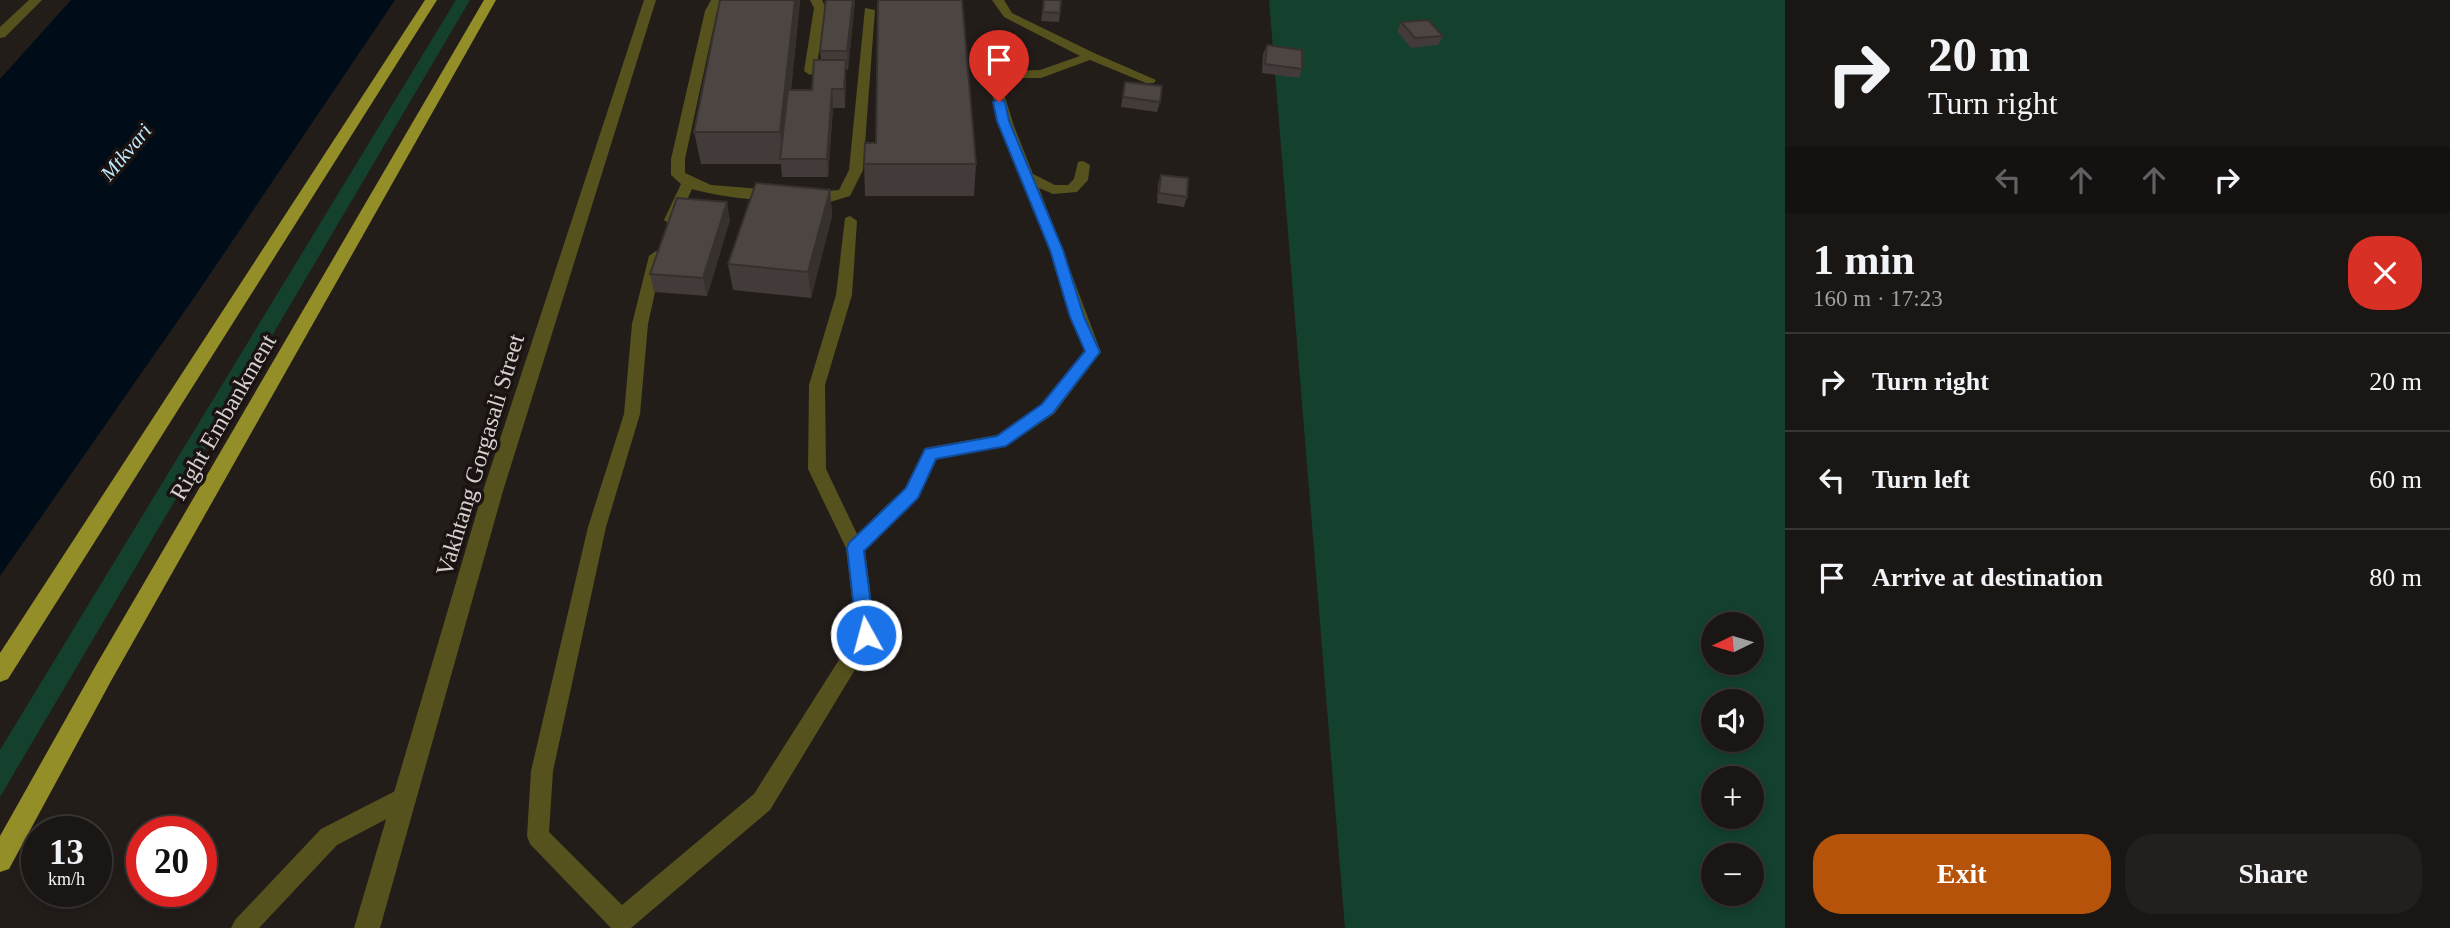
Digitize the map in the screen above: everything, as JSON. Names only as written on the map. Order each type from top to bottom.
[{"type":"highway","name":"Right Embankment","points":[[0,672],[432,0]]},
{"type":"highway","name":"Right Embankment","points":[[0,860],[103,674],[490,0]]},
{"type":"street","points":[[0,34],[36,0]]},
{"type":"street","name":"Vakhtang Gorgasali Street","points":[[367,928],[493,491],[650,0]]},
{"type":"lane","points":[[717,0],[712,11],[678,159],[678,175],[688,184],[708,189],[778,195],[830,197],[845,193],[856,170],[869,10]]},
{"type":"lane","points":[[810,71],[820,8],[816,0]]},
{"type":"lane","points":[[998,0],[1008,15],[1090,56],[1150,80]]},
{"type":"lane","points":[[855,548],[912,493],[930,453],[1001,441],[1048,408],[1093,352],[1077,317],[1057,250],[1003,121],[995,83],[1004,74],[1041,74],[1090,56]]},
{"type":"lane","points":[[1027,176],[1053,190],[1072,189],[1081,180],[1083,165]]},
{"type":"lane","points":[[688,184],[655,259],[640,324],[632,414],[597,527],[542,771],[538,836],[620,925],[762,802],[866,635],[855,548],[817,469],[817,385],[844,295],[850,221]]},
{"type":"lane","points":[[243,928],[330,836],[405,797]]},
{"type":"green space","points":[[456,0],[470,0],[0,797],[0,750]]},
{"type":"green space","points":[[1269,0],[1785,0],[1785,928],[1345,928]]},
{"type":"water","name":"Mtkvari","points":[[71,0],[395,0],[198,292],[0,576],[0,79]]},
{"type":"building","points":[[720,0],[795,0],[780,132],[694,132]]},
{"type":"building","points":[[826,0],[853,0],[847,51],[820,51]]},
{"type":"building","points":[[878,0],[962,0],[976,164],[864,164],[865,143],[876,143]]},
{"type":"building","points":[[1044,0],[1061,0],[1060,13],[1043,12]]},
{"type":"building","points":[[1428,20],[1443,36],[1415,38],[1401,22]]},
{"type":"building","points":[[1267,45],[1302,50],[1302,69],[1265,64]]},
{"type":"building","points":[[814,60],[846,60],[844,89],[832,89],[827,159],[780,159],[788,90],[812,90]]},
{"type":"building","points":[[1125,82],[1162,86],[1160,102],[1123,97]]},
{"type":"building","points":[[1161,175],[1188,178],[1187,197],[1159,193]]},
{"type":"building","points":[[756,183],[830,190],[808,272],[728,264]]},
{"type":"building","points":[[677,198],[727,202],[703,278],[650,274]]},
{"type":"route","points":[[866,635],[855,548],[912,493],[930,453],[1001,441],[1048,408],[1093,352],[1077,317],[1057,250],[1003,121],[999,102]]}]
